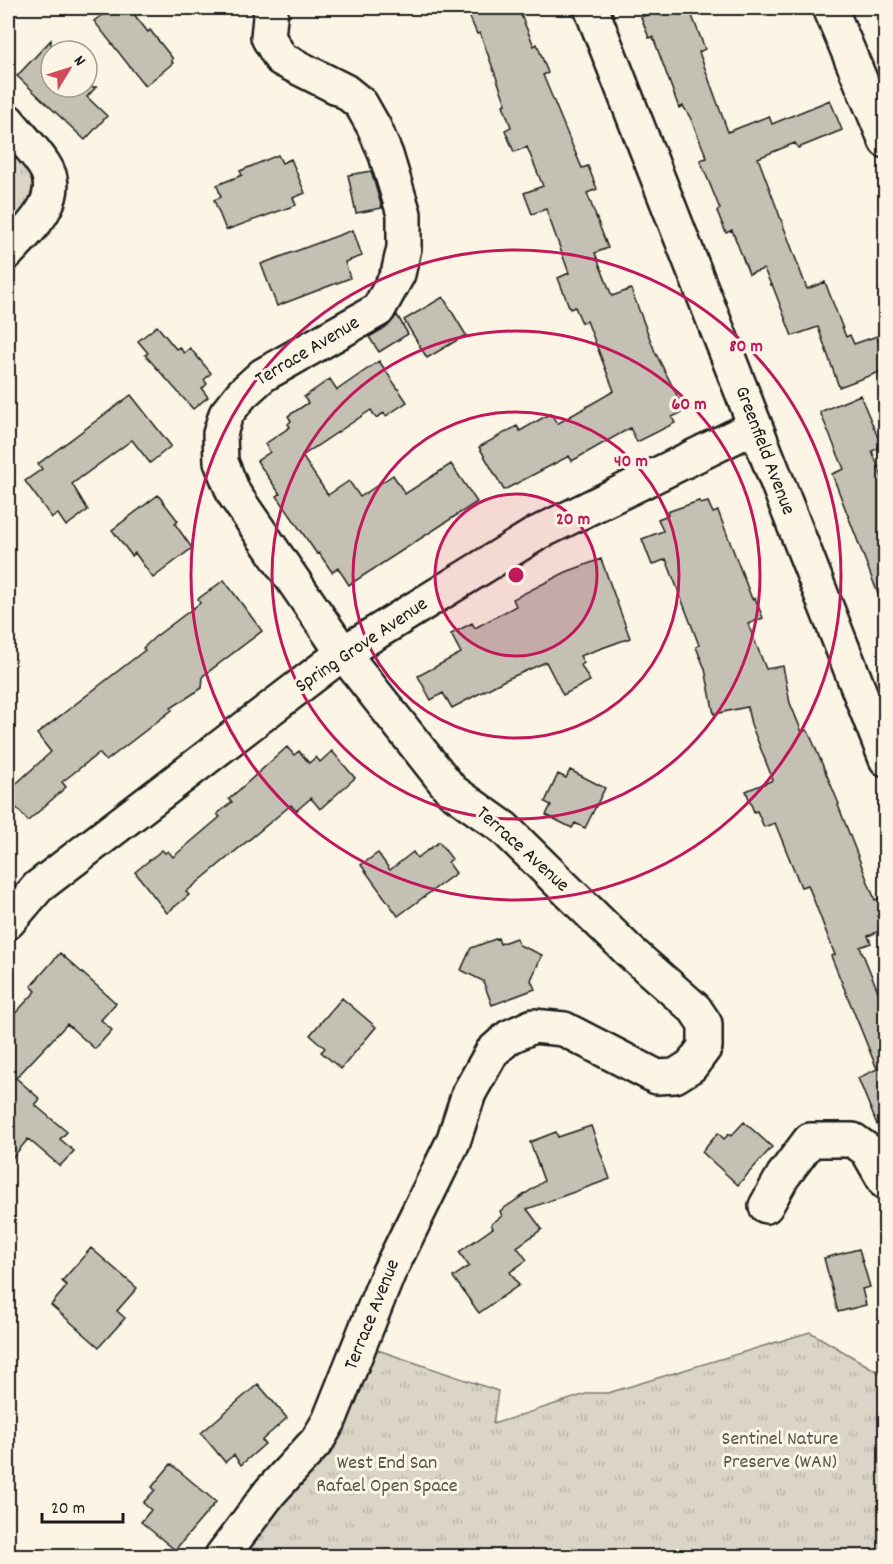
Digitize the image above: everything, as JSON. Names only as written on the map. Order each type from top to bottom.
[{"type":"street","name":"Terrace Avenue","points":[[222,1557],[270,1492],[317,1441],[329,1421],[388,1274],[453,1142],[469,1093],[492,1052],[509,1037],[533,1026],[564,1029],[657,1077],[675,1076],[691,1066],[705,1047],[705,1024],[695,1009],[629,951],[504,828],[452,791],[343,653],[234,494],[221,462],[220,434],[226,414],[242,394],[263,375],[378,310],[398,274],[405,248],[404,214],[386,155],[361,104],[328,81],[280,59],[268,37],[271,8]]},
{"type":"street","name":"Greenfield Avenue","points":[[591,8],[885,759]]},
{"type":"street","points":[[830,8],[885,141]]},
{"type":"street","points":[[8,121],[45,165],[53,185],[46,206],[35,223],[8,252]]},
{"type":"street","name":"Spring Grove Avenue","points":[[8,922],[38,887],[343,653],[536,534],[754,427]]},
{"type":"street","points":[[766,1206],[783,1176],[810,1140],[853,1140],[867,1150],[885,1183]]},
{"type":"green space","points":[[8,126],[53,185],[8,227]]},
{"type":"green space","name":"Sentinel Nature Preserve (WAN)","points":[[810,1332],[885,1376],[885,1556],[222,1556],[253,1513],[360,1344],[498,1391],[493,1424],[589,1393],[608,1393]]},
{"type":"building","points":[[112,8],[129,8],[173,59],[171,61],[173,63],[145,86],[94,21]]},
{"type":"building","points":[[466,8],[518,8],[534,46],[537,44],[548,73],[543,75],[582,168],[588,166],[597,189],[587,193],[608,248],[595,253],[612,296],[631,289],[655,352],[685,411],[672,417],[675,423],[637,442],[630,428],[572,461],[569,456],[504,490],[479,447],[517,426],[520,431],[551,413],[557,424],[614,391],[587,321],[582,323],[575,307],[570,309],[558,278],[569,273],[546,209],[532,214],[524,193],[543,186],[527,147],[514,152],[505,130],[511,127],[503,105],[506,104],[480,33],[477,34]]},
{"type":"building","points":[[665,8],[689,8],[705,49],[699,52],[728,132],[769,116],[772,124],[830,100],[842,130],[798,148],[795,143],[758,158],[807,289],[825,282],[846,337],[850,335],[854,344],[877,336],[885,360],[885,370],[839,387],[818,327],[792,336],[764,269],[749,274],[732,230],[726,233],[717,211],[720,209],[700,160],[707,158],[690,117],[683,106],[679,108],[653,37],[649,38],[641,17]]},
{"type":"building","points":[[39,53],[39,97],[17,76]]},
{"type":"building","points":[[41,99],[89,99],[107,116],[85,140]]},
{"type":"building","points":[[278,155],[282,163],[291,159],[305,193],[293,198],[296,205],[226,230],[214,200],[221,197],[217,185],[242,175],[240,171]]},
{"type":"building","points":[[371,171],[382,208],[356,213],[348,175]]},
{"type":"building","points":[[353,230],[362,256],[345,262],[350,278],[277,306],[261,264]]},
{"type":"building","points":[[443,297],[466,335],[427,358],[404,320]]},
{"type":"building","points":[[397,315],[408,334],[379,352],[369,337],[388,326]]},
{"type":"building","points":[[157,326],[176,349],[179,347],[184,353],[190,348],[211,373],[204,380],[207,384],[202,389],[208,397],[193,409],[145,355],[148,353],[138,341]]},
{"type":"building","points":[[379,361],[407,402],[386,416],[384,413],[376,418],[371,410],[302,456],[328,495],[349,481],[360,497],[393,475],[405,494],[451,464],[477,502],[349,585],[338,568],[332,572],[319,553],[317,554],[277,496],[280,494],[257,461],[270,452],[265,444],[290,427],[288,424],[291,421],[288,416],[308,403],[304,397],[330,379],[337,390]]},
{"type":"building","points":[[131,395],[171,446],[150,463],[132,440],[72,484],[88,510],[66,526],[58,514],[52,518],[25,481],[42,469],[38,464]]},
{"type":"building","points":[[860,395],[882,447],[872,451],[885,484],[885,606],[883,607],[832,474],[844,469],[820,412]]},
{"type":"building","points":[[158,495],[178,521],[175,524],[192,548],[153,578],[135,553],[132,556],[112,530]]},
{"type":"building","points":[[699,501],[701,504],[708,502],[713,513],[718,511],[752,599],[755,598],[763,618],[748,624],[766,669],[783,666],[790,703],[802,732],[807,730],[810,735],[875,900],[879,898],[885,914],[885,929],[868,936],[871,943],[860,947],[880,996],[885,994],[885,1144],[858,1078],[877,1069],[831,956],[835,955],[808,885],[801,887],[775,823],[764,827],[757,811],[754,812],[746,791],[773,780],[751,724],[747,707],[714,714],[705,669],[696,647],[699,645],[666,559],[652,565],[642,539],[663,531],[658,519],[668,515],[667,512]]},
{"type":"building","points":[[601,559],[630,638],[580,656],[584,663],[581,665],[590,681],[563,695],[546,662],[505,680],[452,708],[443,693],[431,700],[418,676],[461,653],[451,634],[472,623],[475,628],[516,606],[513,599],[566,572]]},
{"type":"building","points":[[224,580],[262,631],[203,676],[202,688],[171,708],[172,710],[106,761],[99,753],[62,782],[66,787],[28,821],[8,798],[8,791],[51,752],[37,734],[145,650],[143,648],[155,637],[200,603],[198,599]]},
{"type":"building","points":[[287,747],[294,755],[299,751],[309,763],[316,757],[320,762],[332,751],[355,778],[320,809],[311,798],[296,811],[291,805],[186,892],[189,895],[167,913],[135,872],[162,850],[165,853],[168,851],[173,857],[220,817],[217,814],[232,802],[229,799]]},
{"type":"building","points":[[570,770],[605,788],[585,828],[575,823],[572,828],[546,815],[551,805],[545,802],[558,774],[566,778]]},
{"type":"building","points":[[439,842],[452,859],[448,862],[456,873],[398,916],[361,865],[378,853],[390,870],[413,852],[417,858]]},
{"type":"building","points":[[498,938],[500,944],[516,938],[519,945],[542,955],[531,980],[535,989],[492,1005],[483,981],[461,970],[471,948]]},
{"type":"building","points":[[60,953],[116,1003],[101,1020],[112,1030],[95,1049],[67,1024],[16,1078],[40,1099],[35,1105],[67,1132],[60,1139],[74,1151],[60,1166],[28,1139],[8,1163],[8,1021],[36,991],[31,986]]},
{"type":"building","points":[[342,998],[376,1027],[341,1069],[321,1052],[325,1048],[310,1035]]},
{"type":"building","points":[[744,1122],[772,1147],[738,1185],[702,1152],[718,1133],[724,1139],[729,1134],[731,1136]]},
{"type":"building","points":[[591,1126],[610,1179],[527,1209],[542,1229],[517,1247],[527,1260],[510,1272],[519,1285],[479,1313],[453,1277],[469,1266],[459,1252],[493,1228],[491,1224],[502,1216],[500,1211],[544,1181],[530,1142],[556,1132],[558,1137]]},
{"type":"building","points":[[91,1248],[137,1288],[117,1311],[125,1318],[99,1347],[51,1305],[67,1286],[62,1281]]},
{"type":"building","points":[[859,1249],[870,1287],[862,1289],[866,1305],[838,1312],[824,1258]]},
{"type":"building","points":[[258,1384],[287,1418],[262,1440],[265,1444],[241,1465],[234,1455],[225,1462],[201,1433]]},
{"type":"building","points":[[171,1464],[216,1502],[175,1550],[141,1522],[151,1510],[143,1503],[155,1490],[152,1487]]},
{"type":"park label","name":"West End San Rafael Open Space","points":[[387,1476]]}]
